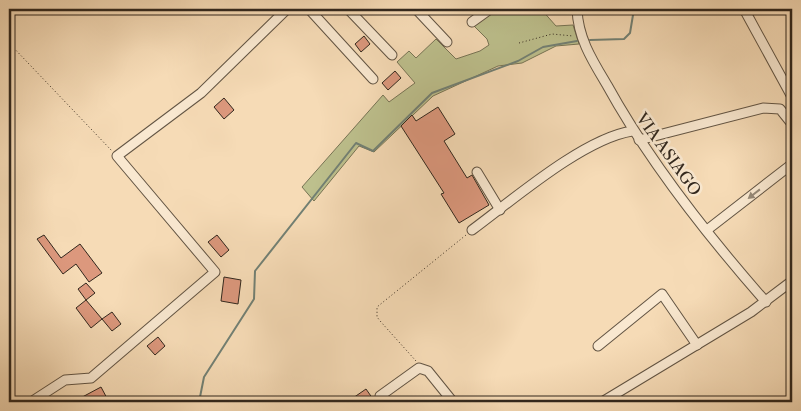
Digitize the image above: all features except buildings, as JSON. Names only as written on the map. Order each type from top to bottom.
[{"type":"street","points":[[31,402],[65,380],[91,378],[215,272],[118,156],[201,93],[287,9]]},
{"type":"street","points":[[309,9],[373,79]]},
{"type":"street","points":[[348,9],[392,55]]},
{"type":"street","points":[[416,9],[447,42]]},
{"type":"street","points":[[472,22],[490,9]]},
{"type":"street","name":"VIA ASIAGO","points":[[576,9],[581,38],[632,131],[707,230],[766,302]]},
{"type":"street","points":[[744,9],[792,94],[780,109]]},
{"type":"street","points":[[639,140],[763,108],[780,109],[792,124]]},
{"type":"street","points":[[472,230],[579,153],[612,136],[632,131]]},
{"type":"street","points":[[707,230],[792,164]]},
{"type":"street","points":[[477,172],[500,210]]},
{"type":"street","points":[[602,402],[766,302],[792,281]]},
{"type":"street","points":[[598,346],[662,294],[697,345]]},
{"type":"street","points":[[380,396],[415,369],[423,368],[453,402]]},
{"type":"street","points":[[617,393],[623,402]]},
{"type":"path","points":[[519,42],[552,34],[581,38]]},
{"type":"path","points":[[9,43],[118,156]]},
{"type":"path","points":[[423,368],[377,317],[377,307],[472,230]]},
{"type":"green space","points":[[498,9],[541,9],[556,26],[573,25],[579,44],[556,46],[522,63],[498,66],[433,96],[374,152],[359,146],[314,201],[302,187],[383,95],[389,102],[415,83],[397,62],[409,51],[416,58],[436,39],[456,59],[480,51],[489,45],[487,39],[474,26]]},
{"type":"waterway","points":[[590,40],[624,39],[630,33],[634,9]]},
{"type":"waterway","points":[[199,402],[204,377],[254,299],[255,271],[356,143],[373,151],[432,93],[518,61],[543,47],[577,41]]}]
